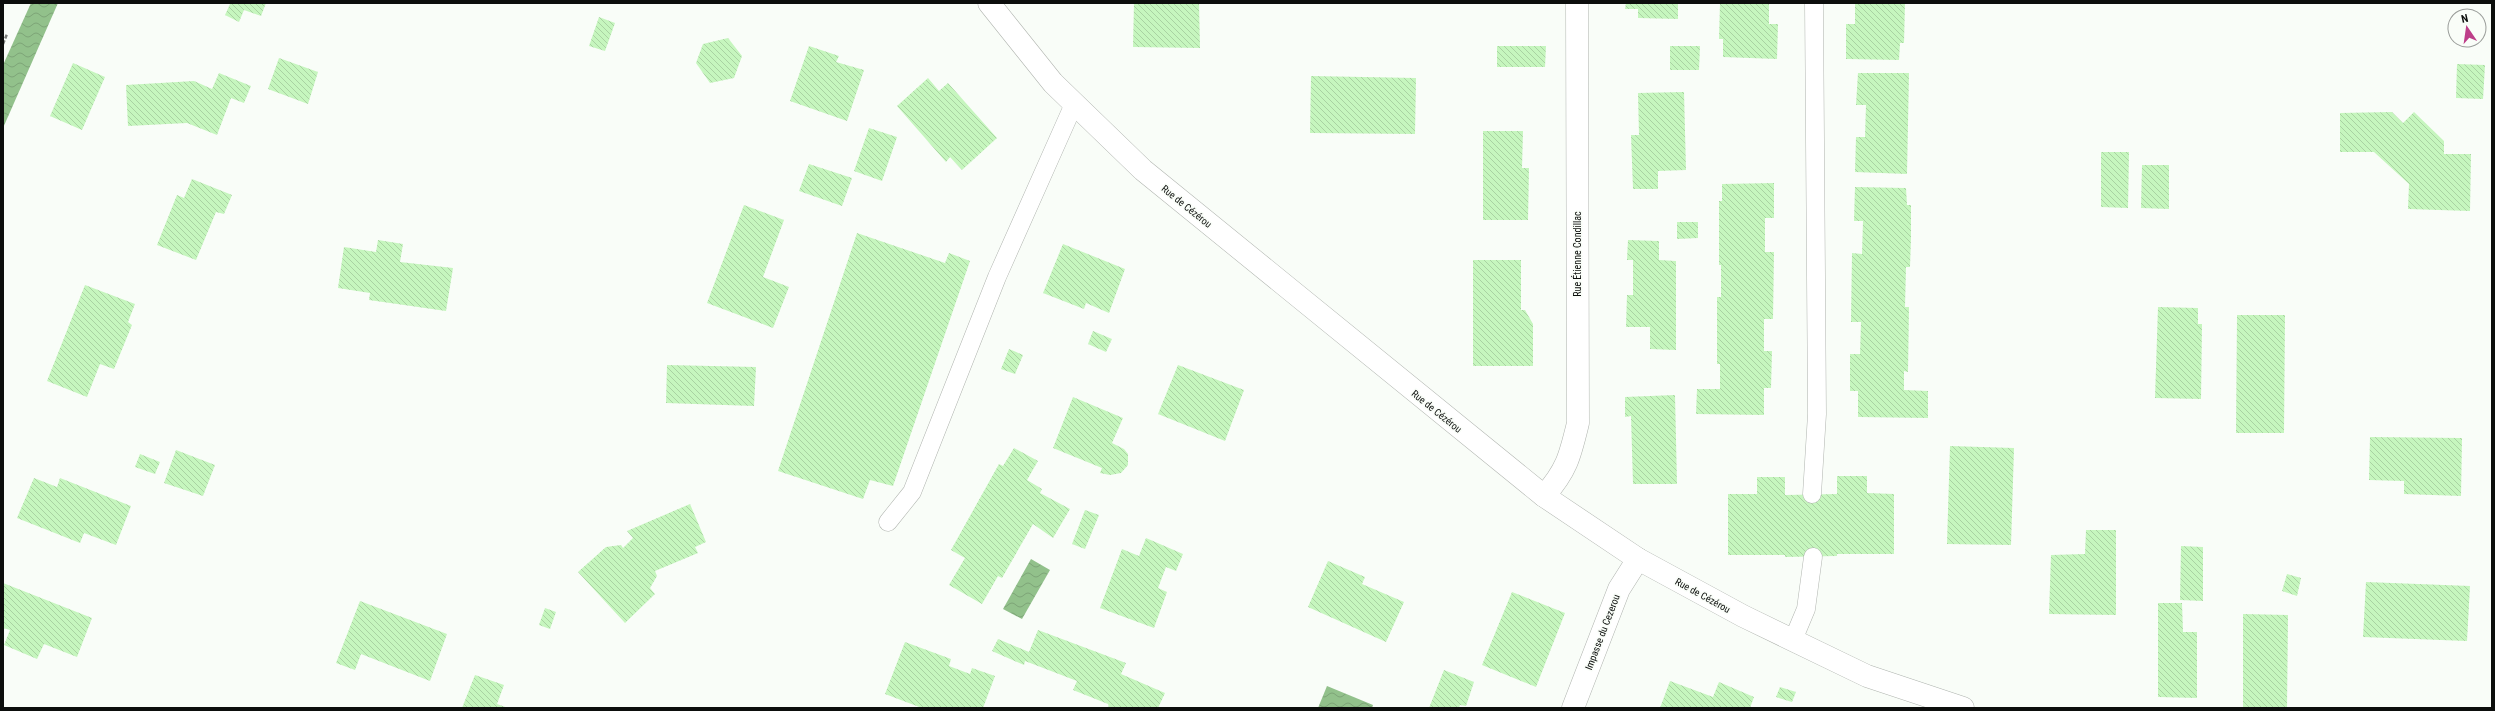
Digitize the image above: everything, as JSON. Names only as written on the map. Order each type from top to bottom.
[{"type":"street","name":"Rue de Cézérou","points":[[989,3],[1053,83],[1149,175],[1544,496],[1638,559],[1793,640],[1867,676],[1963,708]]},
{"type":"street","name":"Rue Étienne Condillac","points":[[1544,496],[1557,482],[1570,460],[1578,423],[1577,3]]},
{"type":"street","name":"Impasse du Cezerou","points":[[1573,708],[1619,589],[1638,559]]},
{"type":"lane","points":[[1812,494],[1817,414],[1814,3]]},
{"type":"lane","points":[[888,522],[912,492],[997,277],[1074,104]]},
{"type":"lane","points":[[1793,640],[1806,609],[1813,557]]},
{"type":"path","points":[[3,44],[7,34]]},
{"type":"water","points":[[31,3],[58,3],[3,128],[3,65]]},
{"type":"water","points":[[1031,559],[1050,570],[1022,619],[1003,609]]},
{"type":"water","points":[[1327,686],[1373,705],[1372,708],[1318,708]]},
{"type":"building","points":[[227,3],[266,3],[261,16],[244,10],[239,22],[225,15],[230,4]]},
{"type":"building","points":[[1134,3],[1199,3],[1200,48],[1133,47]]},
{"type":"building","points":[[1626,3],[1678,3],[1678,19],[1638,18],[1638,9],[1625,9]]},
{"type":"building","points":[[1720,3],[1769,3],[1769,24],[1778,24],[1777,59],[1723,57],[1723,39],[1719,39]]},
{"type":"building","points":[[1855,3],[1905,3],[1904,43],[1900,43],[1899,60],[1846,59],[1846,24],[1855,24]]},
{"type":"building","points":[[599,17],[615,23],[605,51],[589,46]]},
{"type":"building","points":[[728,38],[742,56],[734,78],[710,83],[696,63],[703,44]]},
{"type":"building","points":[[809,46],[839,56],[836,62],[864,70],[847,121],[790,101]]},
{"type":"building","points":[[1497,46],[1546,46],[1545,67],[1497,67]]},
{"type":"building","points":[[1670,46],[1700,46],[1699,70],[1670,70]]},
{"type":"building","points":[[279,58],[318,72],[308,104],[268,89]]},
{"type":"building","points":[[73,63],[105,77],[82,130],[50,116]]},
{"type":"building","points":[[2457,64],[2485,65],[2483,99],[2456,98]]},
{"type":"building","points":[[219,73],[251,86],[244,103],[231,98],[217,135],[187,123],[128,126],[126,85],[194,81],[212,89]]},
{"type":"building","points":[[1858,73],[1909,73],[1907,174],[1855,172],[1856,137],[1865,137],[1866,105],[1856,105]]},
{"type":"building","points":[[1311,76],[1416,78],[1415,134],[1310,133]]},
{"type":"building","points":[[928,78],[939,91],[948,83],[997,138],[962,170],[950,157],[946,162],[897,106]]},
{"type":"building","points":[[1684,92],[1686,170],[1658,171],[1658,189],[1633,189],[1631,135],[1639,135],[1638,93]]},
{"type":"building","points":[[2392,112],[2403,123],[2414,112],[2444,141],[2444,154],[2471,154],[2470,211],[2408,209],[2409,184],[2374,152],[2340,152],[2340,113]]},
{"type":"building","points":[[869,128],[897,137],[882,181],[854,171]]},
{"type":"building","points":[[1483,131],[1523,131],[1522,168],[1529,168],[1528,220],[1483,220]]},
{"type":"building","points":[[2101,152],[2129,152],[2128,208],[2101,207]]},
{"type":"building","points":[[809,164],[852,178],[842,206],[799,191]]},
{"type":"building","points":[[2142,165],[2169,165],[2169,209],[2141,208]]},
{"type":"building","points":[[192,179],[232,195],[224,214],[216,212],[196,260],[157,245],[177,195],[184,198]]},
{"type":"building","points":[[1774,183],[1774,218],[1765,218],[1765,252],[1774,252],[1773,319],[1764,319],[1764,351],[1772,351],[1771,388],[1764,388],[1764,415],[1696,414],[1697,389],[1720,389],[1720,364],[1717,364],[1717,297],[1721,297],[1721,265],[1719,265],[1719,201],[1722,201],[1722,184]]},
{"type":"building","points":[[1855,187],[1906,188],[1907,205],[1911,205],[1911,238],[1910,267],[1906,267],[1905,307],[1909,307],[1908,372],[1904,371],[1904,390],[1928,391],[1928,418],[1858,417],[1858,391],[1850,391],[1850,354],[1860,354],[1861,322],[1851,322],[1852,253],[1862,254],[1863,221],[1854,221]]},
{"type":"building","points":[[744,205],[784,220],[763,277],[789,287],[773,328],[707,303]]},
{"type":"building","points":[[1677,222],[1698,222],[1698,238],[1677,239]]},
{"type":"building","points":[[857,233],[945,263],[949,253],[970,261],[893,486],[870,480],[863,499],[778,471]]},
{"type":"building","points":[[378,240],[403,244],[400,262],[453,268],[446,311],[369,300],[370,293],[338,288],[344,247],[376,252]]},
{"type":"building","points":[[1628,240],[1659,241],[1659,260],[1676,261],[1676,350],[1650,349],[1650,327],[1626,327],[1627,295],[1633,295],[1633,260],[1627,260]]},
{"type":"building","points":[[1063,244],[1125,269],[1109,313],[1086,303],[1084,309],[1043,293]]},
{"type":"building","points":[[1473,260],[1521,260],[1521,310],[1525,310],[1533,324],[1533,366],[1473,366]]},
{"type":"building","points":[[85,285],[135,304],[128,322],[132,325],[114,369],[100,364],[87,397],[47,381]]},
{"type":"building","points":[[2158,307],[2198,308],[2198,324],[2202,324],[2201,399],[2155,398]]},
{"type":"building","points":[[2237,315],[2285,315],[2284,433],[2236,433]]},
{"type":"building","points":[[1093,331],[1112,339],[1106,352],[1088,344]]},
{"type":"building","points":[[1009,349],[1023,355],[1015,374],[1001,369]]},
{"type":"building","points":[[667,365],[756,367],[754,406],[666,403]]},
{"type":"building","points":[[1178,365],[1244,390],[1225,441],[1158,414]]},
{"type":"building","points":[[1675,395],[1677,484],[1633,484],[1631,416],[1625,417],[1625,397]]},
{"type":"building","points":[[1073,397],[1123,418],[1112,443],[1124,449],[1128,454],[1128,465],[1121,473],[1110,475],[1100,473],[1102,468],[1053,448]]},
{"type":"building","points":[[2370,437],[2462,438],[2461,496],[2404,494],[2404,481],[2369,480]]},
{"type":"building","points":[[1950,446],[2014,448],[2011,545],[1947,544]]},
{"type":"building","points":[[1014,448],[1038,461],[1027,480],[1042,489],[1040,493],[1070,509],[1053,538],[1033,524],[1002,578],[998,576],[982,604],[949,585],[965,558],[951,550],[999,464],[1003,466]]},
{"type":"building","points":[[176,450],[215,465],[203,496],[164,483]]},
{"type":"building","points":[[140,454],[160,462],[155,474],[135,467]]},
{"type":"building","points":[[1837,476],[1867,476],[1867,493],[1894,494],[1894,554],[1837,554],[1837,556],[1785,557],[1785,555],[1728,555],[1728,494],[1757,494],[1757,477],[1785,477],[1785,495],[1837,494]]},
{"type":"building","points":[[34,478],[57,487],[60,478],[131,506],[116,545],[84,533],[80,543],[17,518]]},
{"type":"building","points":[[690,504],[706,542],[695,547],[698,553],[655,571],[657,576],[650,588],[655,594],[625,623],[578,572],[606,547],[621,545],[623,548],[633,538],[627,531]]},
{"type":"building","points":[[1085,510],[1099,515],[1085,549],[1072,544]]},
{"type":"building","points":[[2086,530],[2116,530],[2116,615],[2049,614],[2051,555],[2085,554]]},
{"type":"building","points":[[1146,538],[1183,554],[1176,571],[1166,567],[1158,588],[1167,592],[1154,628],[1100,608],[1122,549],[1139,556]]},
{"type":"building","points":[[2181,546],[2203,547],[2203,601],[2180,600]]},
{"type":"building","points":[[1328,561],[1365,577],[1362,584],[1404,602],[1386,642],[1308,607]]},
{"type":"building","points":[[2287,574],[2301,578],[2297,596],[2282,591]]},
{"type":"building","points":[[2366,582],[2470,586],[2467,641],[2363,637]]},
{"type":"building","points":[[3,583],[92,618],[77,657],[44,644],[37,659],[4,645],[10,630],[3,628]]},
{"type":"building","points":[[1512,592],[1565,613],[1536,687],[1482,665]]},
{"type":"building","points":[[360,601],[447,634],[430,681],[361,654],[355,670],[336,663]]},
{"type":"building","points":[[2158,603],[2182,603],[2183,632],[2197,632],[2197,698],[2158,697]]},
{"type":"building","points":[[545,608],[556,612],[550,629],[539,625]]},
{"type":"building","points":[[2243,614],[2288,615],[2287,708],[2243,708]]},
{"type":"building","points":[[1038,630],[1126,663],[1121,674],[1165,693],[1158,708],[1109,708],[1108,704],[1073,690],[1077,681],[1025,661],[1024,665],[992,651],[998,639],[1029,652]]},
{"type":"building","points":[[905,642],[951,659],[949,666],[970,674],[972,668],[995,676],[983,708],[922,708],[885,694]]},
{"type":"building","points":[[1444,670],[1474,682],[1466,706],[1460,705],[1459,708],[1429,708]]},
{"type":"building","points":[[475,675],[504,685],[497,704],[508,708],[462,708]]},
{"type":"building","points":[[1670,681],[1713,697],[1719,682],[1754,697],[1750,708],[1660,708]]},
{"type":"building","points":[[1780,687],[1796,692],[1792,702],[1776,697]]}]
